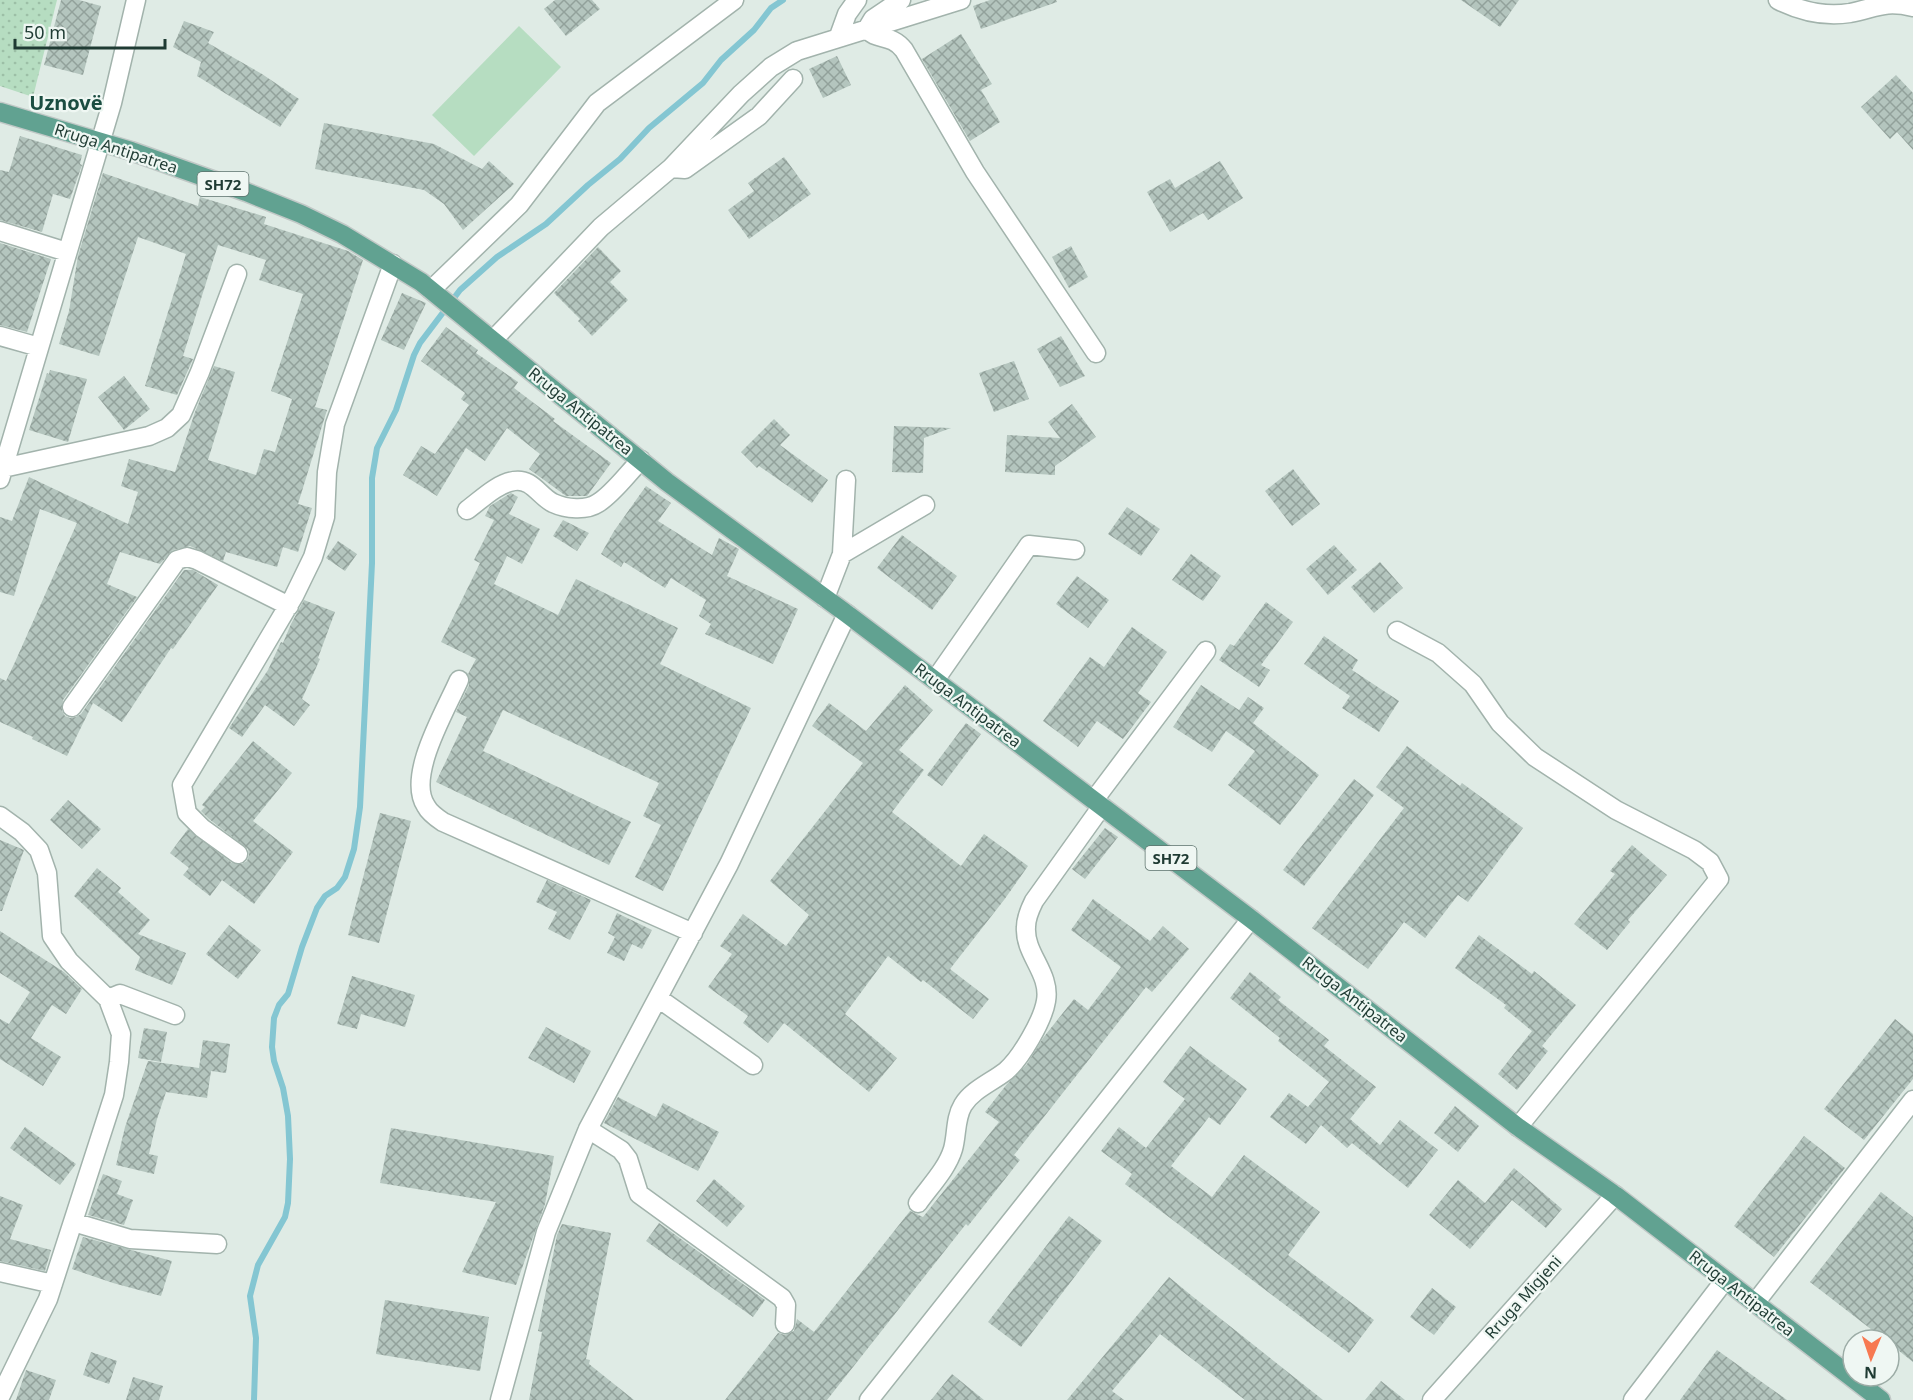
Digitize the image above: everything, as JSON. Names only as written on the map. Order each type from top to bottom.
[{"type":"main road","name":"Rruga Antipatrea","points":[[0,112],[100,142],[246,192],[301,214],[342,234],[393,264],[436,294],[668,482],[1098,803],[1518,1127],[1615,1195],[1881,1400]]},
{"type":"street","points":[[136,0],[112,103],[39,347],[8,420],[2,474],[149,436],[167,428],[181,415],[237,274]]},
{"type":"street","points":[[436,294],[519,205],[597,103],[734,0]]},
{"type":"street","points":[[839,36],[847,14],[857,0]]},
{"type":"street","points":[[867,29],[873,19],[901,0]]},
{"type":"street","points":[[493,340],[601,227],[670,168],[741,94],[771,67],[797,51],[839,36],[961,0]]},
{"type":"street","points":[[1778,0],[1802,10],[1836,14],[1852,13],[1879,3],[1890,2],[1913,7]]},
{"type":"street","points":[[867,29],[870,33],[895,40],[904,50],[975,172],[1096,353]]},
{"type":"street","points":[[670,168],[686,169],[759,116],[793,79]]},
{"type":"street","points":[[0,231],[67,252]]},
{"type":"street","points":[[238,854],[202,828],[187,813],[182,785],[289,606],[313,557],[325,517],[327,472],[335,424],[393,264]]},
{"type":"street","points":[[0,336],[39,347]]},
{"type":"street","points":[[467,510],[500,485],[523,481],[531,484],[553,503],[580,509],[591,507],[600,502],[640,460]]},
{"type":"street","points":[[825,598],[842,554],[846,480]]},
{"type":"street","points":[[842,554],[925,505]]},
{"type":"street","points":[[935,680],[1029,545],[1075,550]]},
{"type":"street","points":[[72,707],[177,560],[187,557],[196,560],[289,606]]},
{"type":"street","points":[[500,1400],[546,1232],[588,1129],[729,864],[847,614]]},
{"type":"street","points":[[1396,631],[1438,653],[1473,684],[1500,723],[1535,758],[1616,810],[1694,850],[1710,862],[1719,879],[1518,1127]]},
{"type":"street","points":[[918,1203],[947,1164],[963,1106],[970,1097],[1007,1070],[1021,1053],[1044,1012],[1047,998],[1046,983],[1028,942],[1026,928],[1034,901],[1098,803],[1206,651]]},
{"type":"street","points":[[459,680],[422,763],[419,785],[425,806],[442,822],[693,933]]},
{"type":"street","points":[[0,816],[22,832],[39,850],[47,873],[52,936],[69,961],[108,999],[121,1034],[114,1095],[53,1284],[48,1299],[0,1397]]},
{"type":"street","points":[[869,1400],[1251,919]]},
{"type":"street","points":[[108,999],[120,994],[175,1015]]},
{"type":"street","points":[[658,998],[753,1065]]},
{"type":"street","points":[[1755,1303],[1913,1100]]},
{"type":"street","points":[[588,1129],[621,1150],[628,1159],[639,1194],[782,1298],[786,1314],[784,1324]]},
{"type":"street","name":"Rruga Migjeni","points":[[1432,1400],[1615,1195]]},
{"type":"street","points":[[73,1222],[130,1239],[217,1244]]},
{"type":"street","points":[[0,1272],[53,1284]]},
{"type":"street","points":[[1633,1400],[1725,1280]]},
{"type":"green space","points":[[0,0],[57,0],[33,97],[0,86]]},
{"type":"green space","points":[[519,26],[561,67],[474,156],[432,115]]},
{"type":"building","points":[[61,0],[79,0],[101,6],[83,75],[44,65]]},
{"type":"building","points":[[555,0],[592,0],[600,9],[566,36],[544,9]]},
{"type":"building","points":[[990,0],[1056,0],[1057,2],[981,29],[973,6]]},
{"type":"building","points":[[1461,0],[1519,0],[1500,27]]},
{"type":"building","points":[[184,21],[214,32],[208,43],[262,74],[299,99],[280,127],[197,76],[201,62],[173,47]]},
{"type":"building","points":[[961,34],[992,84],[981,90],[1000,122],[970,141],[922,59]]},
{"type":"building","points":[[837,56],[851,85],[823,98],[809,69]]},
{"type":"building","points":[[1896,75],[1913,93],[1913,150],[1897,132],[1890,139],[1861,107]]},
{"type":"building","points":[[324,123],[434,144],[482,169],[489,161],[514,184],[463,230],[444,204],[424,190],[315,169]]},
{"type":"building","points":[[20,136],[82,155],[80,164],[82,165],[70,199],[53,194],[42,232],[0,220],[0,170],[9,172]]},
{"type":"building","points":[[784,157],[811,194],[749,239],[728,210],[754,191],[748,183]]},
{"type":"building","points":[[1220,161],[1243,198],[1208,220],[1203,213],[1170,232],[1147,192],[1170,179],[1175,188]]},
{"type":"building","points":[[103,173],[198,206],[200,197],[266,217],[264,224],[348,251],[363,260],[315,407],[327,410],[298,504],[312,508],[298,552],[283,547],[277,567],[226,552],[223,561],[190,546],[173,550],[160,564],[120,552],[107,584],[137,597],[63,700],[62,711],[70,718],[81,714],[184,570],[193,570],[218,585],[173,649],[171,648],[122,722],[93,703],[67,756],[0,722],[0,678],[6,681],[77,523],[40,509],[14,596],[0,592],[0,517],[12,521],[29,477],[128,524],[138,492],[121,486],[129,459],[175,472],[195,412],[214,366],[235,372],[208,460],[256,475],[264,449],[275,452],[292,399],[271,391],[303,294],[259,280],[266,260],[218,245],[183,356],[193,359],[177,395],[145,386],[186,254],[138,237],[99,356],[59,344],[69,311],[78,256]]},
{"type":"building","points":[[0,243],[51,259],[27,332],[0,325]]},
{"type":"building","points":[[1071,246],[1088,277],[1069,288],[1052,257]]},
{"type":"building","points":[[598,247],[621,271],[610,282],[628,300],[592,336],[578,321],[580,319],[554,293]]},
{"type":"building","points":[[402,293],[426,303],[404,350],[381,340]]},
{"type":"building","points":[[446,327],[478,350],[476,353],[518,382],[514,388],[555,419],[553,421],[611,463],[587,496],[566,496],[529,469],[540,454],[507,428],[485,461],[466,448],[437,496],[403,475],[421,446],[435,454],[469,405],[461,399],[465,393],[421,361]]},
{"type":"building","points":[[1061,336],[1085,376],[1060,387],[1037,349]]},
{"type":"building","points":[[1014,361],[1029,399],[994,412],[979,373]]},
{"type":"building","points":[[50,370],[87,379],[68,442],[29,430],[47,373],[49,374]]},
{"type":"building","points":[[124,376],[150,409],[124,430],[98,397]]},
{"type":"building","points":[[1072,404],[1096,437],[1055,466],[1055,475],[1005,472],[1007,435],[1060,438],[1048,422]]},
{"type":"building","points":[[774,419],[790,435],[780,445],[828,480],[812,503],[759,466],[757,468],[741,452]]},
{"type":"building","points":[[894,426],[951,428],[924,438],[923,473],[892,472]]},
{"type":"building","points":[[1293,469],[1320,504],[1292,526],[1265,491]]},
{"type":"building","points":[[646,486],[671,503],[658,521],[712,555],[719,538],[739,549],[727,576],[798,609],[773,664],[705,634],[711,624],[699,616],[706,600],[671,578],[665,588],[624,562],[621,567],[601,554],[614,531]]},
{"type":"building","points":[[511,493],[518,497],[509,514],[540,529],[522,564],[507,556],[494,584],[558,615],[576,579],[678,628],[660,664],[751,708],[663,891],[635,877],[661,825],[643,816],[659,783],[503,710],[483,751],[631,822],[609,865],[436,782],[467,717],[456,712],[469,685],[468,674],[476,659],[441,642],[480,563],[474,560],[494,520],[485,516],[490,506]]},
{"type":"building","points":[[1127,507],[1160,529],[1141,556],[1108,534]]},
{"type":"building","points":[[563,520],[589,533],[577,551],[553,536]]},
{"type":"building","points":[[902,535],[957,576],[932,610],[877,568]]},
{"type":"building","points":[[338,541],[357,554],[345,571],[326,558]]},
{"type":"building","points":[[1334,545],[1357,570],[1328,595],[1306,569]]},
{"type":"building","points":[[1191,554],[1221,576],[1203,601],[1172,580]]},
{"type":"building","points":[[1380,562],[1403,588],[1374,613],[1351,587]]},
{"type":"building","points":[[1077,576],[1109,600],[1088,628],[1056,604]]},
{"type":"building","points":[[304,600],[335,612],[318,658],[320,659],[302,699],[310,705],[294,726],[265,705],[242,737],[229,728],[268,670]]},
{"type":"building","points":[[1266,602],[1293,622],[1261,665],[1270,670],[1259,687],[1219,660],[1230,644],[1234,646]]},
{"type":"building","points":[[1132,627],[1167,652],[1138,693],[1151,702],[1123,739],[1097,721],[1078,747],[1043,721],[1090,657],[1104,667]]},
{"type":"building","points":[[1324,636],[1358,660],[1352,670],[1399,701],[1379,732],[1342,708],[1350,696],[1304,664]]},
{"type":"building","points":[[905,685],[933,710],[899,750],[924,770],[892,812],[961,866],[984,834],[1028,866],[950,969],[989,999],[973,1019],[888,956],[845,1014],[897,1058],[869,1092],[784,1023],[768,1043],[743,1023],[748,1016],[708,987],[732,954],[720,946],[743,914],[786,946],[809,915],[770,881],[863,763],[812,726],[829,703],[866,731]]},
{"type":"building","points":[[1201,685],[1239,710],[1248,697],[1264,708],[1253,723],[1319,775],[1280,825],[1228,785],[1255,751],[1226,731],[1212,752],[1173,727]]},
{"type":"building","points":[[966,723],[981,734],[942,786],[927,775]]},
{"type":"building","points":[[253,741],[292,773],[253,821],[293,852],[254,904],[222,880],[210,896],[183,875],[189,868],[170,853],[188,829],[232,863],[242,864],[247,861],[248,849],[201,811],[205,807],[202,805]]},
{"type":"building","points":[[1407,746],[1460,786],[1462,783],[1523,828],[1468,902],[1458,895],[1425,938],[1404,922],[1368,969],[1312,928],[1404,808],[1376,787]]},
{"type":"building","points":[[1354,779],[1374,795],[1304,886],[1283,870]]},
{"type":"building","points":[[68,800],[101,829],[82,849],[50,820]]},
{"type":"building","points":[[380,813],[411,821],[379,943],[348,935]]},
{"type":"building","points":[[1105,828],[1118,837],[1085,879],[1072,869]]},
{"type":"building","points":[[0,840],[24,850],[2,911],[0,911]]},
{"type":"building","points":[[1632,845],[1667,875],[1628,920],[1630,922],[1607,950],[1574,924],[1615,874],[1610,871]]},
{"type":"building","points":[[97,868],[121,888],[118,892],[150,920],[138,934],[186,953],[172,985],[135,970],[140,957],[74,896]]},
{"type":"building","points":[[547,880],[591,900],[570,940],[548,929],[557,912],[536,902]]},
{"type":"building","points":[[1093,899],[1150,941],[1163,926],[1189,949],[1152,992],[1146,987],[1014,1155],[1020,1160],[968,1226],[966,1224],[827,1400],[725,1400],[778,1333],[785,1335],[794,1331],[797,1319],[814,1332],[910,1211],[923,1217],[999,1122],[985,1112],[1007,1084],[1027,1064],[1043,1038],[1074,999],[1088,1010],[1121,967],[1071,930]]},
{"type":"building","points":[[617,913],[652,930],[642,949],[632,944],[624,961],[607,953],[615,937],[608,933]]},
{"type":"building","points":[[229,925],[261,950],[238,979],[206,954]]},
{"type":"building","points":[[0,931],[64,972],[82,989],[66,1014],[52,1005],[31,1038],[61,1057],[43,1086],[0,1059],[0,1019],[9,1024],[30,992],[0,973]]},
{"type":"building","points":[[1479,935],[1532,974],[1534,971],[1576,1005],[1542,1046],[1548,1051],[1517,1090],[1498,1074],[1532,1031],[1504,1008],[1506,1005],[1455,968]]},
{"type":"building","points":[[1250,972],[1281,997],[1278,1000],[1329,1040],[1324,1046],[1376,1087],[1350,1119],[1380,1145],[1400,1120],[1438,1150],[1408,1188],[1352,1143],[1347,1148],[1321,1125],[1306,1144],[1270,1117],[1289,1093],[1308,1107],[1329,1082],[1278,1041],[1280,1038],[1230,998]]},
{"type":"building","points":[[352,976],[415,995],[405,1027],[361,1014],[357,1029],[337,1024]]},
{"type":"building","points":[[1895,1019],[1913,1034],[1913,1079],[1864,1140],[1824,1109]]},
{"type":"building","points":[[546,1027],[591,1051],[574,1083],[528,1058]]},
{"type":"building","points":[[144,1028],[167,1032],[161,1062],[138,1058]]},
{"type":"building","points":[[203,1040],[230,1044],[226,1073],[211,1071],[207,1098],[166,1092],[149,1154],[158,1156],[154,1174],[116,1165],[125,1127],[148,1061],[199,1068]]},
{"type":"building","points":[[1190,1046],[1247,1089],[1220,1125],[1209,1117],[1171,1166],[1212,1197],[1244,1155],[1320,1212],[1288,1255],[1374,1320],[1349,1353],[1125,1184],[1132,1174],[1101,1151],[1119,1127],[1146,1148],[1185,1099],[1163,1082]]},
{"type":"building","points":[[618,1097],[656,1117],[663,1103],[719,1132],[698,1171],[604,1123]]},
{"type":"building","points":[[1455,1106],[1479,1126],[1458,1152],[1434,1133]]},
{"type":"building","points":[[25,1127],[76,1164],[60,1185],[10,1148]]},
{"type":"building","points":[[391,1128],[554,1156],[545,1204],[516,1285],[462,1272],[496,1202],[380,1183]]},
{"type":"building","points":[[1804,1136],[1845,1168],[1774,1257],[1734,1226]]},
{"type":"building","points":[[1514,1168],[1562,1209],[1546,1228],[1512,1200],[1470,1249],[1429,1215],[1458,1180],[1485,1203]]},
{"type":"building","points":[[103,1174],[122,1181],[117,1194],[133,1200],[124,1225],[88,1215]]},
{"type":"building","points":[[714,1179],[745,1206],[727,1227],[696,1201]]},
{"type":"building","points":[[1881,1192],[1913,1217],[1913,1362],[1901,1352],[1901,1328],[1869,1328],[1810,1282]]},
{"type":"building","points":[[0,1196],[23,1205],[10,1239],[51,1250],[45,1271],[0,1261]]},
{"type":"building","points":[[1069,1216],[1102,1241],[1021,1347],[988,1322]]},
{"type":"building","points":[[659,1223],[765,1300],[753,1317],[646,1241]]},
{"type":"building","points":[[562,1224],[611,1233],[586,1359],[590,1360],[589,1364],[634,1400],[529,1400],[542,1332],[538,1331],[557,1235]]},
{"type":"building","points":[[83,1237],[172,1261],[161,1296],[72,1269]]},
{"type":"building","points":[[1169,1277],[1323,1400],[1245,1400],[1160,1334],[1112,1391],[1124,1400],[1067,1400]]},
{"type":"building","points":[[1432,1288],[1456,1307],[1434,1335],[1410,1317]]},
{"type":"building","points":[[385,1300],[489,1317],[480,1371],[376,1354]]},
{"type":"building","points":[[1717,1350],[1787,1400],[1680,1400]]},
{"type":"building","points":[[91,1352],[117,1361],[109,1384],[83,1375]]},
{"type":"building","points":[[26,1370],[56,1380],[49,1400],[16,1400]]},
{"type":"building","points":[[952,1374],[984,1400],[931,1400]]},
{"type":"building","points":[[133,1377],[163,1386],[159,1400],[126,1400]]},
{"type":"building","points":[[1381,1381],[1405,1400],[1365,1400]]},
{"type":"waterway","points":[[254,1400],[256,1338],[250,1296],[258,1265],[285,1217],[288,1203],[290,1159],[288,1116],[283,1088],[274,1061],[272,1047],[274,1018],[279,1005],[288,994],[317,908],[325,896],[337,888],[345,877],[354,849],[360,807],[372,563],[372,478],[377,448],[396,410],[420,343],[460,290],[497,257],[546,224],[620,159],[649,128],[703,83],[721,60],[754,30],[771,8],[783,0]]},
{"type":"district","name":"Uznovë","points":[[66,102]]}]
